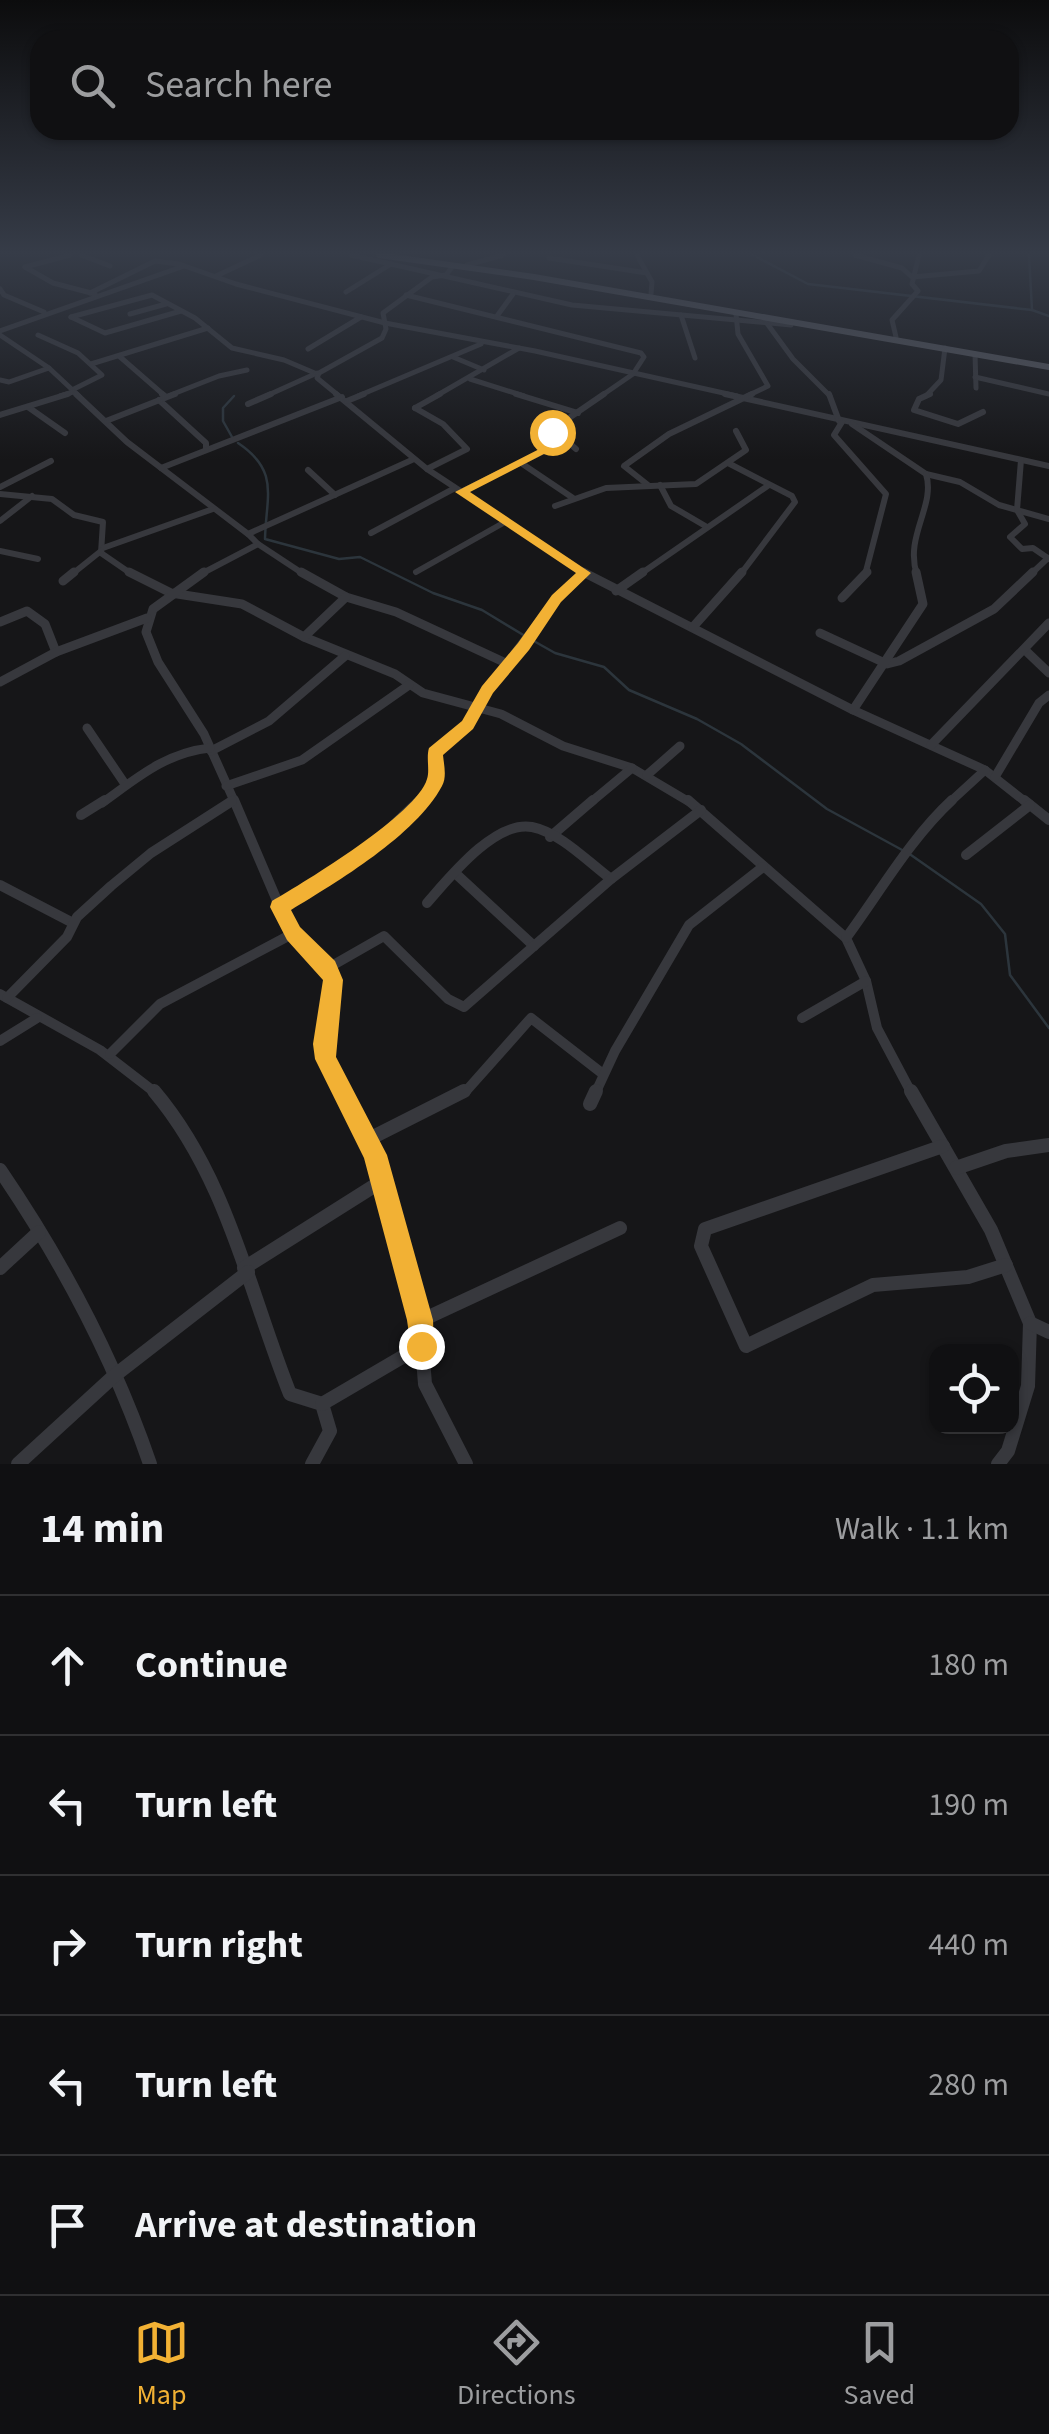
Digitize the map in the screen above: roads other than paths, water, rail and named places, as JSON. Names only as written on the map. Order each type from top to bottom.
[{"type":"main road","points":[[789,323],[1049,365]]},
{"type":"main road","points":[[822,323],[1017,360]]},
{"type":"street","points":[[85,323],[105,333],[138,323]]},
{"type":"street","points":[[201,323],[232,348],[317,373],[428,469],[584,573],[853,710],[990,773],[1049,820]]},
{"type":"street","points":[[308,349],[350,323]]},
{"type":"street","points":[[248,404],[382,338],[385,323]]},
{"type":"street","points":[[391,323],[1049,466]]},
{"type":"street","points":[[527,323],[636,350],[644,358],[632,374],[553,429],[576,449]]},
{"type":"street","points":[[685,323],[695,358]]},
{"type":"street","points":[[648,485],[624,466],[670,434],[769,382],[740,338],[737,323]]},
{"type":"street","points":[[767,323],[793,358],[828,391],[841,421],[834,435],[886,494],[867,573],[842,598]]},
{"type":"street","points":[[778,323],[794,325]]},
{"type":"street","points":[[892,323],[896,336]]},
{"type":"street","points":[[92,364],[208,328]]},
{"type":"street","points":[[0,332],[274,558],[346,598],[396,612],[508,664]]},
{"type":"street","points":[[0,416],[102,378],[92,364],[38,335]]},
{"type":"street","points":[[0,346],[9,343]]},
{"type":"street","points":[[161,468],[483,343]]},
{"type":"street","points":[[428,469],[467,449],[443,424],[415,408],[519,348]]},
{"type":"street","points":[[945,348],[940,385],[933,395],[919,399],[914,410],[956,426],[972,423],[983,412]]},
{"type":"street","points":[[975,354],[976,388]]},
{"type":"street","points":[[119,356],[206,443],[206,448]]},
{"type":"street","points":[[453,357],[484,370]]},
{"type":"street","points":[[0,380],[5,382],[48,368]]},
{"type":"street","points":[[106,421],[220,376],[247,370]]},
{"type":"street","points":[[1004,372],[1007,386]]},
{"type":"street","points":[[470,378],[578,413]]},
{"type":"street","points":[[975,378],[1049,394]]},
{"type":"street","points":[[28,407],[65,433]]},
{"type":"street","points":[[852,424],[926,474],[960,482],[991,501],[1049,519]]},
{"type":"street","points":[[555,506],[606,488],[696,484],[746,450],[736,431]]},
{"type":"street","points":[[370,532],[566,440]]},
{"type":"street","points":[[248,534],[414,458]]},
{"type":"street","points":[[0,491],[51,460]]},
{"type":"street","points":[[820,633],[886,664],[911,655],[994,609],[1048,559],[1033,548],[1022,548],[1012,539],[1025,524],[1017,510],[1022,460]]},
{"type":"street","points":[[522,463],[573,498]]},
{"type":"street","points":[[693,628],[762,550],[795,502],[728,463]]},
{"type":"street","points":[[308,470],[335,495]]},
{"type":"street","points":[[853,710],[923,604],[924,595],[914,566],[913,536],[930,487],[926,474]]},
{"type":"street","points":[[660,484],[662,496],[670,506],[706,527]]},
{"type":"street","points":[[616,591],[769,485]]},
{"type":"street","points":[[0,491],[52,499],[74,515],[103,522],[102,550]]},
{"type":"street","points":[[0,521],[32,496]]},
{"type":"street","points":[[63,581],[102,550],[213,509]]},
{"type":"street","points":[[416,572],[505,522]]},
{"type":"street","points":[[0,682],[56,652],[147,618],[171,593],[258,544]]},
{"type":"street","points":[[0,550],[38,559]]},
{"type":"street","points":[[102,550],[128,573],[171,593],[242,604],[345,656],[383,669],[433,697],[521,722],[563,746],[648,775],[701,810],[846,938],[866,982],[877,1028],[888,1052],[956,1168],[1006,1265],[1030,1323],[1028,1386],[1008,1451],[998,1464]]},
{"type":"street","points":[[279,907],[349,866],[414,809],[436,781],[434,753],[468,725],[487,690],[531,632],[564,590],[584,573]]},
{"type":"street","points":[[304,637],[346,598]]},
{"type":"street","points":[[0,622],[27,612],[45,624],[56,652]]},
{"type":"street","points":[[147,618],[145,629],[159,666],[204,734],[279,907],[294,934],[328,968],[333,994],[324,1044],[326,1059],[369,1139],[420,1320],[425,1384],[466,1464]]},
{"type":"street","points":[[930,745],[1049,623]]},
{"type":"street","points":[[1024,650],[1049,673]]},
{"type":"street","points":[[190,748],[210,749],[269,722],[345,656]]},
{"type":"street","points":[[226,786],[302,760],[409,684]]},
{"type":"street","points":[[846,938],[906,859],[924,826],[990,773],[1039,703],[1049,695]]},
{"type":"street","points":[[87,728],[125,784]]},
{"type":"street","points":[[81,815],[150,766],[190,748],[204,734]]},
{"type":"street","points":[[648,775],[680,746]]},
{"type":"street","points":[[550,837],[632,768]]},
{"type":"street","points":[[232,800],[151,853],[72,924],[67,937],[4,996],[36,1018],[110,1054],[156,1092],[182,1125],[246,1270],[290,1394],[322,1404],[421,1346]]},
{"type":"street","points":[[966,855],[1030,805]]},
{"type":"street","points":[[328,968],[384,936],[448,1000],[464,1007],[611,879],[701,810]]},
{"type":"street","points":[[427,903],[486,844],[519,826],[537,829],[611,879]]},
{"type":"street","points":[[590,1104],[603,1074],[690,925],[763,867]]},
{"type":"street","points":[[454,873],[534,946]]},
{"type":"street","points":[[0,885],[72,924]]},
{"type":"street","points":[[110,1054],[162,1002],[224,966],[261,953],[294,934]]},
{"type":"street","points":[[802,1018],[866,982]]},
{"type":"street","points":[[0,1041],[36,1018]]},
{"type":"street","points":[[369,1139],[467,1090],[531,1018],[603,1074]]},
{"type":"street","points":[[956,1168],[1006,1151],[1049,1145]]},
{"type":"street","points":[[944,1146],[705,1229],[700,1246],[746,1346],[873,1286],[968,1277],[1006,1265]]},
{"type":"street","points":[[0,1170],[39,1232],[114,1376],[150,1464]]},
{"type":"street","points":[[18,1464],[114,1376],[246,1270],[382,1181]]},
{"type":"street","points":[[420,1320],[620,1228]]},
{"type":"street","points":[[0,1268],[39,1232]]},
{"type":"street","points":[[1030,1323],[1049,1332]]},
{"type":"street","points":[[312,1464],[330,1431],[322,1404]]},
{"type":"waterway","points":[[232,437],[223,421],[223,408],[234,396]]},
{"type":"waterway","points":[[238,443],[251,453],[265,474],[265,539],[339,559],[360,557],[433,593],[482,610],[525,636]]},
{"type":"waterway","points":[[532,640],[555,653],[604,667],[629,690],[697,719],[741,744],[827,809],[904,851]]},
{"type":"waterway","points":[[911,855],[981,904],[1005,934],[1010,975],[1049,1028]]}]
